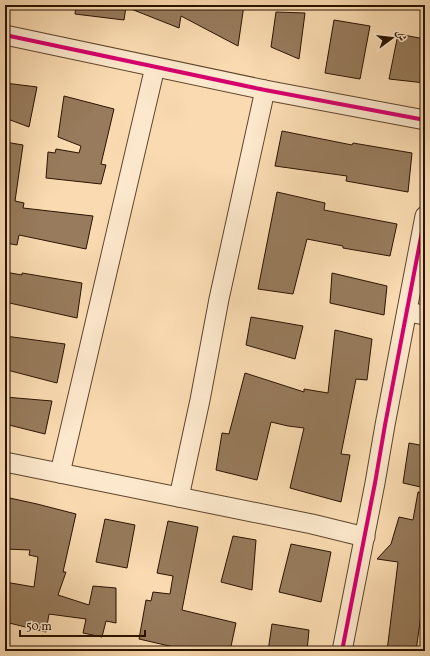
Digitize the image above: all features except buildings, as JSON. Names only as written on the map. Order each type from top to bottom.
[{"type":"street","points":[[5,35],[265,90],[425,120]]},
{"type":"street","points":[[60,473],[155,67]]},
{"type":"street","points":[[179,497],[221,291],[265,90]]},
{"type":"street","points":[[342,651],[375,484],[386,417],[416,314],[425,216]]},
{"type":"street","points":[[5,462],[312,524],[365,537]]},
{"type":"cycle path","points":[[5,35],[265,90],[425,120]]},
{"type":"cycle path","points":[[342,651],[425,216]]}]
